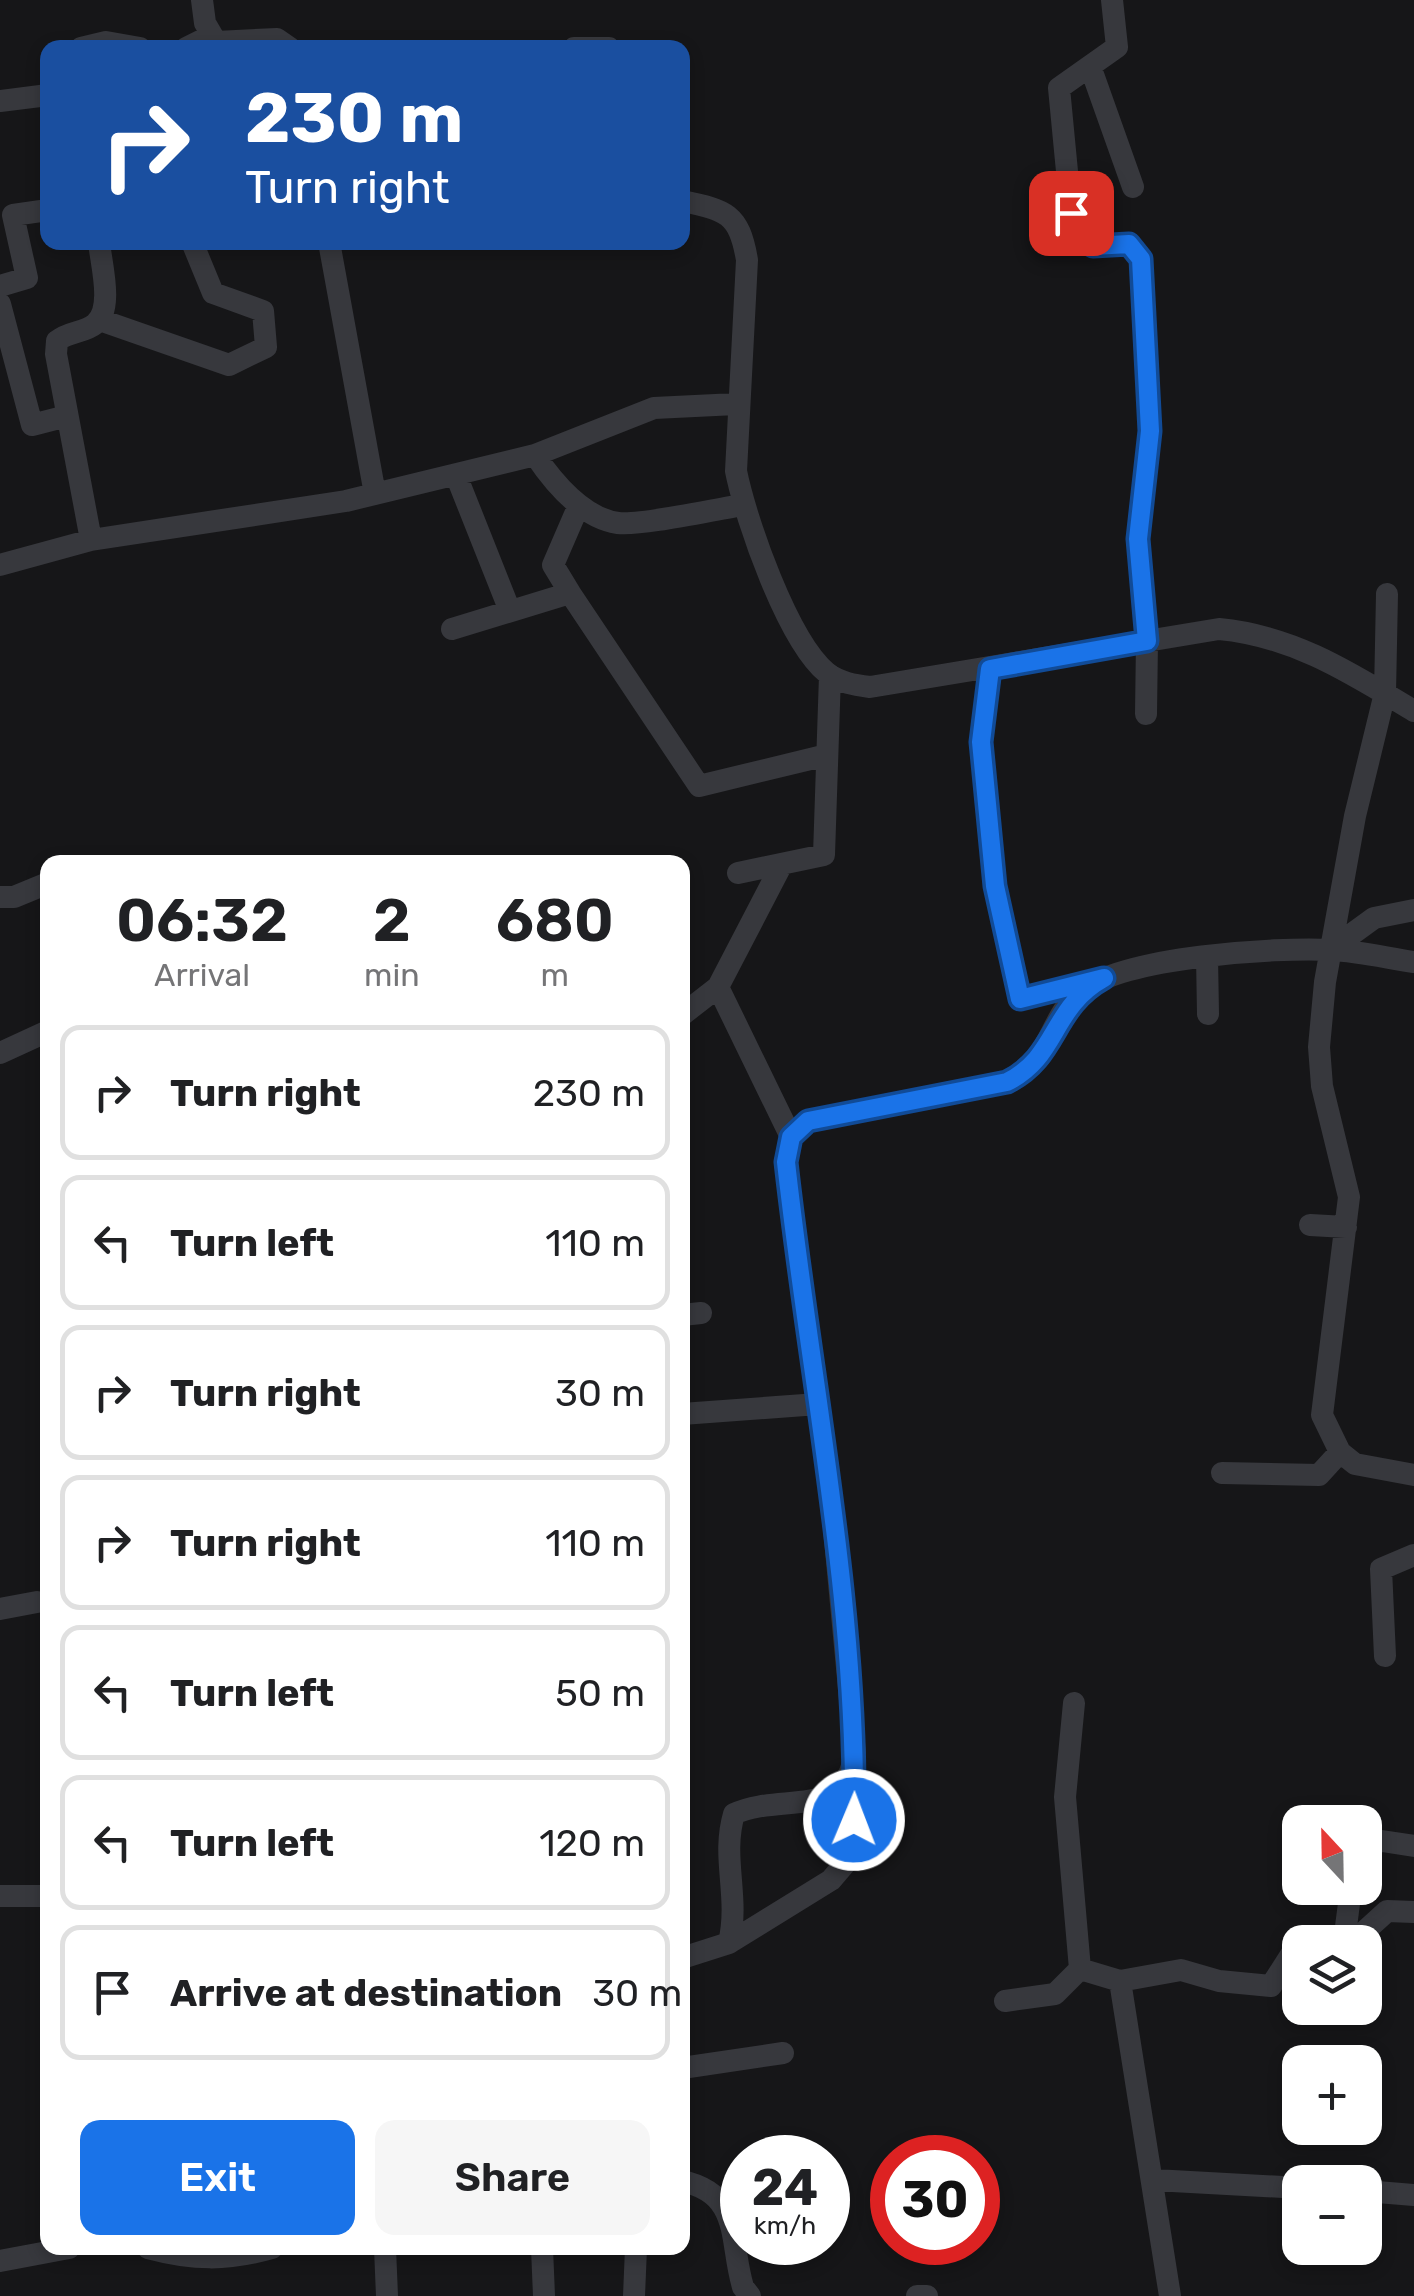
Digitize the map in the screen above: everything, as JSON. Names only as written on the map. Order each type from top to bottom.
[{"type":"street","points":[[202,0],[210,36]]},
{"type":"street","points":[[1112,0],[1118,47],[1060,88],[1071,213],[1083,239],[1093,246],[1129,244],[1141,259],[1150,431],[1138,539],[1147,641],[1146,714]]},
{"type":"street","points":[[202,40],[210,36]]},
{"type":"street","points":[[210,36],[218,40]]},
{"type":"street","points":[[1090,66],[1133,187]]},
{"type":"street","points":[[0,101],[40,96]]},
{"type":"street","points":[[690,203],[727,213],[743,236],[747,260],[736,404],[736,471],[743,505],[784,606],[815,661],[830,675],[870,687],[1219,630],[1258,633],[1343,667],[1414,710]]},
{"type":"street","points":[[0,286],[27,278],[13,215],[40,211]]},
{"type":"street","points":[[100,250],[104,297],[100,320]]},
{"type":"street","points":[[91,540],[57,341],[100,320],[229,365],[266,347],[263,311],[213,293],[195,250]]},
{"type":"street","points":[[329,250],[375,494]]},
{"type":"street","points":[[0,304],[32,425],[67,416]]},
{"type":"street","points":[[0,566],[91,540],[375,494],[535,455],[654,408],[736,404]]},
{"type":"street","points":[[535,455],[550,478],[579,505],[618,523],[743,505]]},
{"type":"street","points":[[456,474],[510,610]]},
{"type":"street","points":[[579,505],[553,565],[699,786],[828,755]]},
{"type":"street","points":[[452,629],[570,593]]},
{"type":"street","points":[[1387,594],[1385,694],[1355,816],[1330,950],[1319,1047],[1322,1086],[1346,1181],[1346,1227],[1322,1404],[1330,1436],[1340,1452],[1355,1464],[1414,1476]]},
{"type":"street","points":[[990,669],[981,742],[995,886],[1020,999],[1208,956],[1330,950],[1414,962]]},
{"type":"street","points":[[738,872],[824,856],[830,675]]},
{"type":"street","points":[[690,1009],[718,988],[782,864]]},
{"type":"street","points":[[0,897],[14,897],[40,886]]},
{"type":"street","points":[[1330,950],[1374,918],[1414,910]]},
{"type":"street","points":[[1208,956],[1208,1014]]},
{"type":"street","points":[[690,1956],[730,1943],[832,1880],[854,1853],[855,1753],[818,1404],[786,1162],[791,1137],[808,1121],[1018,1077],[1045,1052],[1065,1009],[1082,990],[1104,978]]},
{"type":"street","points":[[718,988],[791,1137]]},
{"type":"street","points":[[0,1053],[40,1035]]},
{"type":"street","points":[[1310,1224],[1346,1227]]},
{"type":"street","points":[[690,1413],[818,1404]]},
{"type":"street","points":[[1222,1472],[1319,1474],[1340,1452]]},
{"type":"street","points":[[1384,1656],[1381,1569],[1414,1556]]},
{"type":"street","points":[[0,1609],[37,1602]]},
{"type":"street","points":[[1005,2000],[1055,1994],[1080,1969],[1065,1797],[1074,1703]]},
{"type":"street","points":[[730,1943],[736,1912],[727,1838],[734,1814],[754,1805],[804,1802],[836,1794],[852,1776],[855,1753]]},
{"type":"street","points":[[1382,1841],[1414,1846]]},
{"type":"street","points":[[0,1896],[40,1896]]},
{"type":"street","points":[[1372,1925],[1387,1911],[1414,1912]]},
{"type":"street","points":[[1080,1969],[1120,1982],[1181,1970],[1219,1981],[1270,1986],[1282,1968]]},
{"type":"street","points":[[1120,1982],[1170,2296]]},
{"type":"street","points":[[690,2067],[784,2053]]},
{"type":"street","points":[[1154,2180],[1282,2187]]},
{"type":"street","points":[[690,2183],[720,2198],[728,2213],[743,2287],[750,2296]]},
{"type":"street","points":[[1382,2192],[1414,2195]]},
{"type":"street","points":[[0,2261],[40,2253]]},
{"type":"street","points":[[173,2255],[225,2259],[242,2255]]},
{"type":"street","points":[[385,2255],[387,2296]]},
{"type":"street","points":[[542,2255],[544,2296]]},
{"type":"street","points":[[634,2296],[636,2255]]},
{"type":"street","points":[[917,2296],[927,2296]]},
{"type":"route","points":[[854,1820],[855,1753],[829,1476],[786,1162],[791,1137],[808,1121],[1007,1082],[1029,1072],[1045,1052],[1065,1009],[1082,990],[1104,978],[1020,999],[995,886],[981,742],[990,669],[1147,641],[1138,539],[1150,452],[1141,259],[1129,244],[1093,246],[1083,239],[1071,213]]}]
